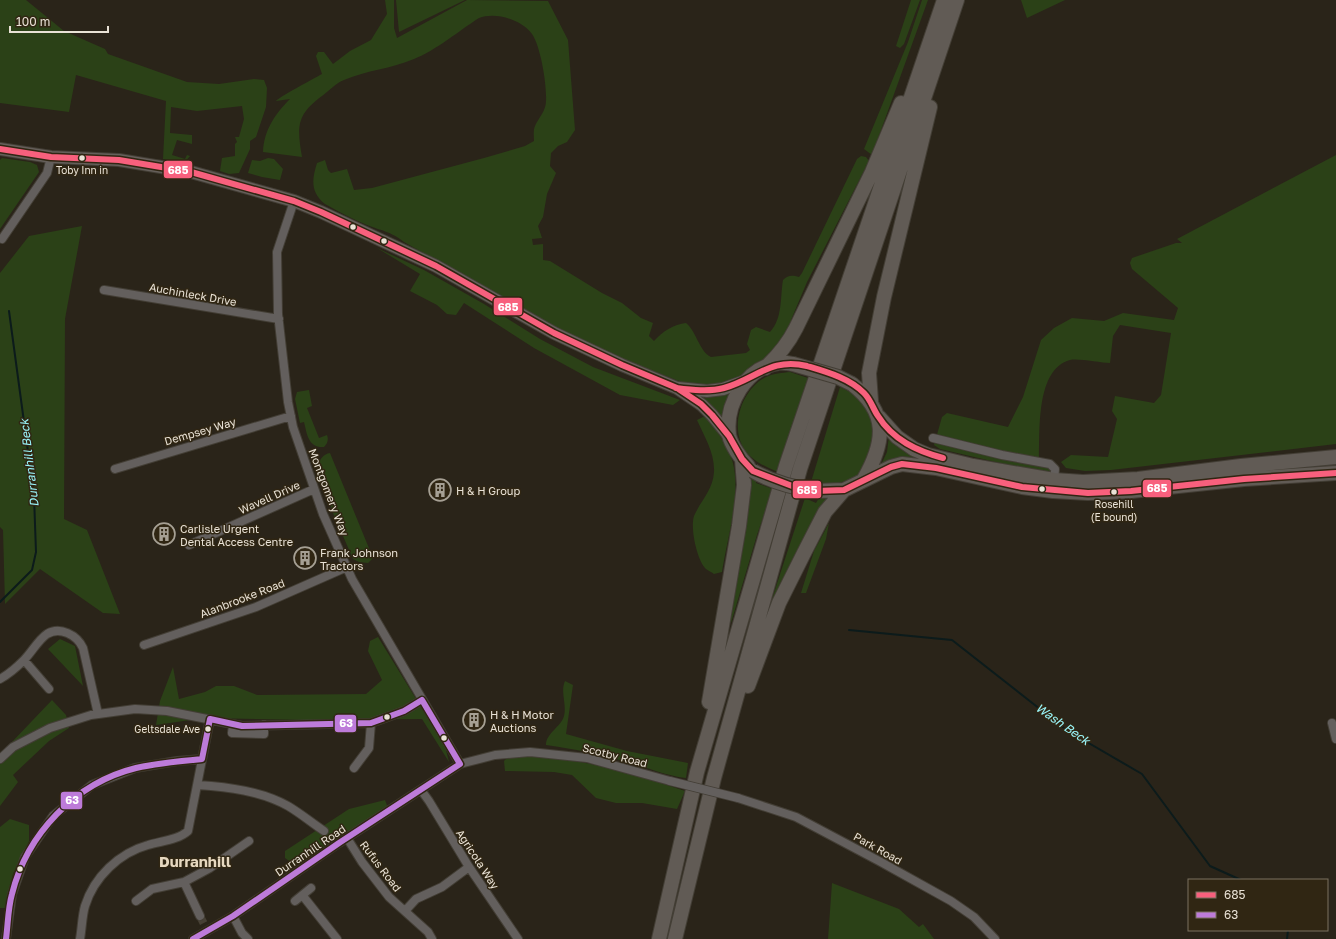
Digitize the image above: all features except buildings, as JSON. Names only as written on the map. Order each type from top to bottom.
[{"type":"highway","points":[[844,490],[816,491],[800,489],[753,471],[742,459],[729,436],[729,418],[734,400],[745,381],[765,368],[778,356],[788,343],[872,172],[949,4]]},
{"type":"highway","points":[[864,479],[874,460],[880,438],[878,417],[871,401],[869,373],[884,297],[949,4]]},
{"type":"highway","points":[[697,772],[786,466],[949,4]]},
{"type":"highway","points":[[675,939],[714,778],[800,469],[949,4]]},
{"type":"highway","points":[[765,368],[778,363],[793,364],[838,377],[852,384],[871,401]]},
{"type":"highway","points":[[878,417],[897,437],[914,449],[928,455],[1053,486],[1083,482],[1138,480],[1241,466],[1336,457]]},
{"type":"highway","points":[[659,939],[697,772],[740,526],[744,485],[742,459]]},
{"type":"highway","points":[[714,778],[779,603],[825,512],[844,490],[864,479],[891,467],[912,464],[1053,486],[1088,493],[1130,491],[1244,479],[1336,473]]},
{"type":"main road","points":[[0,149],[51,157],[119,160],[157,165],[191,172],[294,201],[321,212],[436,266],[554,333],[622,365],[677,388],[702,404],[729,436]]},
{"type":"main road","points":[[0,155],[9,156],[21,152]]},
{"type":"main road","points":[[677,388],[707,391],[723,389],[745,381]]},
{"type":"street","points":[[2,239],[47,173],[51,157]]},
{"type":"street","name":"Montgomery Way","points":[[294,201],[277,252],[279,319],[291,416],[314,489],[352,580],[460,764]]},
{"type":"street","name":"Auchinleck Drive","points":[[104,290],[279,319]]},
{"type":"street","name":"Dempsey Way","points":[[115,469],[291,416]]},
{"type":"street","points":[[933,438],[1002,455],[1050,464],[1055,468],[1053,486]]},
{"type":"street","name":"Wavell Drive","points":[[189,545],[314,489]]},
{"type":"street","name":"Alanbrooke Road","points":[[144,646],[256,607],[347,567]]},
{"type":"street","points":[[0,679],[24,660],[48,634],[54,632],[70,634],[78,640],[83,648],[98,714]]},
{"type":"street","points":[[24,660],[49,690]]},
{"type":"street","points":[[0,759],[13,747],[50,728],[98,714],[136,709],[167,711],[242,726],[371,723],[404,711],[422,700]]},
{"type":"street","points":[[80,939],[84,906],[94,884],[110,866],[137,848],[185,833],[190,827],[210,719]]},
{"type":"street","points":[[354,768],[369,748],[371,723]]},
{"type":"street","points":[[1332,723],[1336,739]]},
{"type":"street","name":"Scotby Road","points":[[460,764],[495,756],[530,752],[587,758],[738,798]]},
{"type":"street","points":[[6,939],[12,894],[25,857],[53,816],[92,785],[135,768],[177,761],[202,759]]},
{"type":"street","name":"Durranhill Road","points":[[192,939],[206,928],[233,916],[347,838],[460,764]]},
{"type":"street","points":[[198,785],[218,786],[259,794],[288,806],[324,831]]},
{"type":"street","name":"Agricola Way","points":[[421,790],[468,867],[518,939]]},
{"type":"street","name":"Park Road","points":[[738,798],[796,817],[879,861],[965,910],[974,917],[995,939]]},
{"type":"street","name":"Rufus Road","points":[[347,838],[362,862],[389,898],[405,911],[432,939]]},
{"type":"street","points":[[136,901],[152,889],[184,882],[210,868],[249,841]]},
{"type":"street","points":[[405,911],[416,898],[442,887],[468,867]]},
{"type":"street","points":[[184,882],[200,916]]},
{"type":"street","points":[[295,901],[311,888]]},
{"type":"street","points":[[303,896],[337,939]]},
{"type":"street","points":[[233,916],[242,933],[248,939]]},
{"type":"green space","points":[[0,0],[26,0],[64,31],[105,49],[108,54],[187,82],[219,84],[254,79],[264,80],[267,88],[266,107],[256,137],[250,141],[250,149],[239,173],[229,174],[220,171],[222,158],[235,156],[235,144],[237,142],[235,137],[239,137],[244,119],[242,106],[197,111],[171,107],[170,133],[192,135],[192,144],[177,140],[172,155],[185,159],[187,155],[190,156],[185,162],[163,159],[166,101],[76,75],[69,112],[0,103]]},
{"type":"green space","points":[[385,0],[394,0],[394,28],[397,38],[467,0],[548,1],[568,40],[575,130],[567,142],[558,146],[551,153],[550,166],[556,173],[547,194],[543,217],[538,226],[542,238],[532,239],[533,245],[543,244],[543,260],[550,261],[602,293],[622,303],[641,318],[653,323],[649,336],[654,341],[668,329],[686,323],[693,331],[701,346],[711,357],[746,353],[750,350],[747,344],[751,330],[756,327],[770,332],[774,326],[779,314],[783,280],[790,276],[799,277],[802,273],[857,159],[861,156],[866,157],[869,161],[807,282],[791,320],[791,329],[765,364],[722,386],[694,387],[603,351],[561,330],[394,236],[356,220],[325,204],[317,195],[313,180],[315,169],[317,163],[325,160],[328,170],[331,173],[347,169],[354,190],[372,188],[484,158],[525,146],[534,141],[534,128],[546,105],[541,57],[532,34],[521,24],[515,21],[500,16],[485,16],[479,18],[439,46],[422,55],[405,62],[341,81],[313,103],[303,116],[300,122],[299,130],[302,157],[263,152],[271,123],[290,99],[276,101],[322,74],[316,56],[318,52],[324,52],[333,64],[350,51],[371,40],[387,14]]},
{"type":"green space","points":[[396,0],[465,0],[399,32]]},
{"type":"green space","points":[[911,0],[920,0],[904,44],[900,48],[896,46]]},
{"type":"green space","points":[[922,0],[928,0],[872,155],[864,149],[908,42]]},
{"type":"green space","points":[[1021,0],[1065,0],[1027,18]]},
{"type":"green space","points":[[1336,155],[1336,444],[1111,470],[1085,471],[1066,468],[1061,462],[1071,455],[1108,457],[1117,419],[1112,411],[1115,396],[1154,403],[1161,395],[1171,333],[1120,325],[1113,336],[1110,363],[1070,360],[1059,366],[1051,375],[1042,402],[1039,432],[1039,457],[1052,467],[1051,475],[940,449],[934,445],[942,417],[947,413],[1008,427],[1023,397],[1041,340],[1054,328],[1072,318],[1104,321],[1123,313],[1174,320],[1178,308],[1132,269],[1130,263],[1132,258],[1176,243],[1182,243],[1177,239]]},
{"type":"green space","points":[[2,158],[30,162],[37,165],[39,172],[0,229],[0,160]]},
{"type":"green space","points":[[268,158],[274,159],[283,169],[280,180],[248,173],[252,160],[260,161]]},
{"type":"green space","points":[[82,226],[65,319],[64,519],[87,530],[120,614],[103,613],[40,569],[5,604],[3,530],[0,527],[0,273],[29,236]]},
{"type":"green space","points":[[377,248],[424,270],[484,304],[540,339],[593,367],[680,400],[673,405],[620,395],[534,348],[464,303],[456,315],[447,314],[437,305],[410,291],[420,274]]},
{"type":"green space","points":[[790,372],[808,378],[778,472],[759,463],[749,455],[742,446],[738,424],[743,402],[757,383],[766,377],[778,373]]},
{"type":"green space","points":[[840,387],[858,396],[879,424],[864,472],[839,483],[826,484],[811,482]]},
{"type":"green space","points":[[735,389],[725,423],[713,407],[704,399],[705,396]]},
{"type":"green space","points":[[309,390],[312,406],[307,408],[319,438],[327,435],[328,439],[324,447],[319,447],[311,443],[307,435],[304,422],[300,423],[295,399],[297,392]]},
{"type":"green space","points":[[703,417],[708,418],[727,448],[733,465],[735,480],[733,511],[722,572],[714,574],[706,569],[700,559],[695,544],[693,528],[694,516],[709,490],[714,472],[711,451],[697,420]]},
{"type":"green space","points":[[889,436],[915,452],[915,460],[880,467],[887,452]]},
{"type":"green space","points":[[330,453],[373,558],[368,563],[359,562],[353,559],[333,513],[318,467],[322,458]]},
{"type":"green space","points":[[747,471],[757,479],[756,483],[773,489],[757,535],[731,623],[730,620]]},
{"type":"green space","points":[[805,498],[816,503],[819,498],[833,498],[761,640],[768,611]]},
{"type":"green space","points":[[829,523],[826,539],[806,593],[801,593],[814,551]]},
{"type":"green space","points":[[378,637],[445,746],[449,762],[422,719],[308,720],[204,718],[156,725],[160,701],[173,667],[179,699],[205,692],[216,686],[234,686],[257,695],[366,694],[382,680],[368,651],[370,641]]},
{"type":"green space","points":[[60,639],[75,646],[83,686],[48,649]]},
{"type":"green space","points":[[565,681],[573,685],[566,734],[627,751],[688,763],[686,778],[607,757],[546,745],[548,737],[564,716],[565,707],[563,689]]},
{"type":"green space","points":[[52,700],[66,715],[69,728],[49,741],[13,775],[18,782],[0,806],[0,756]]},
{"type":"green space","points":[[508,757],[553,758],[598,765],[685,791],[677,809],[642,803],[616,803],[596,798],[572,775],[554,772],[505,771],[504,761]]},
{"type":"green space","points":[[385,800],[388,808],[295,865],[285,858],[285,851],[349,809]]},
{"type":"green space","points":[[10,819],[29,825],[29,841],[13,874],[6,908],[0,908],[0,827]]},
{"type":"green space","points":[[832,883],[899,909],[919,927],[923,924],[934,939],[828,939]]},
{"type":"waterway","name":"Durranhill Beck","points":[[0,602],[32,570],[36,552],[34,496],[9,311]]},
{"type":"waterway","name":"Wash Beck","points":[[849,630],[952,640],[1068,731],[1142,774],[1210,866],[1239,879]]},
{"type":"waterway","name":"Wash Beck","points":[[1287,939],[1288,931]]},
{"type":"tunnel","points":[[200,916],[205,926]]},
{"type":"transit line","name":"685","points":[[0,149],[51,157],[119,160],[191,172],[294,201],[321,212],[436,266],[554,333],[622,365],[677,388],[701,404],[712,415],[729,436],[742,459],[753,471],[800,489],[816,491],[844,490],[891,467],[902,464],[936,468],[1022,487],[1088,493],[1131,491],[1244,479],[1336,473]]},
{"type":"transit line","name":"685","points":[[676,388],[700,390],[724,388],[764,370],[783,364],[807,366],[845,379],[852,383],[864,393],[884,424],[898,438],[915,448],[943,458]]},
{"type":"transit line","name":"63","points":[[6,939],[12,894],[19,872],[29,851],[57,814],[74,799],[93,786],[114,775],[136,768],[160,763],[202,759],[210,719],[242,726],[371,723],[404,711],[422,700],[460,764],[339,843],[233,916],[193,939]]},
{"type":"place","name":"Toby Inn in","points":[[82,158]]},
{"type":"place","name":"H & H Group","points":[[440,490]]},
{"type":"place","name":"Rosehill (E bound)","points":[[1114,492]]},
{"type":"place","name":"Carlisle Urgent Dental Access Centre","points":[[164,534]]},
{"type":"place","name":"Frank Johnson Tractors","points":[[305,558]]},
{"type":"place","name":"H & H Motor Auctions","points":[[474,720]]},
{"type":"place","name":"Geltsdale Ave","points":[[208,729]]},
{"type":"district","name":"Durranhill","points":[[195,861]]}]
